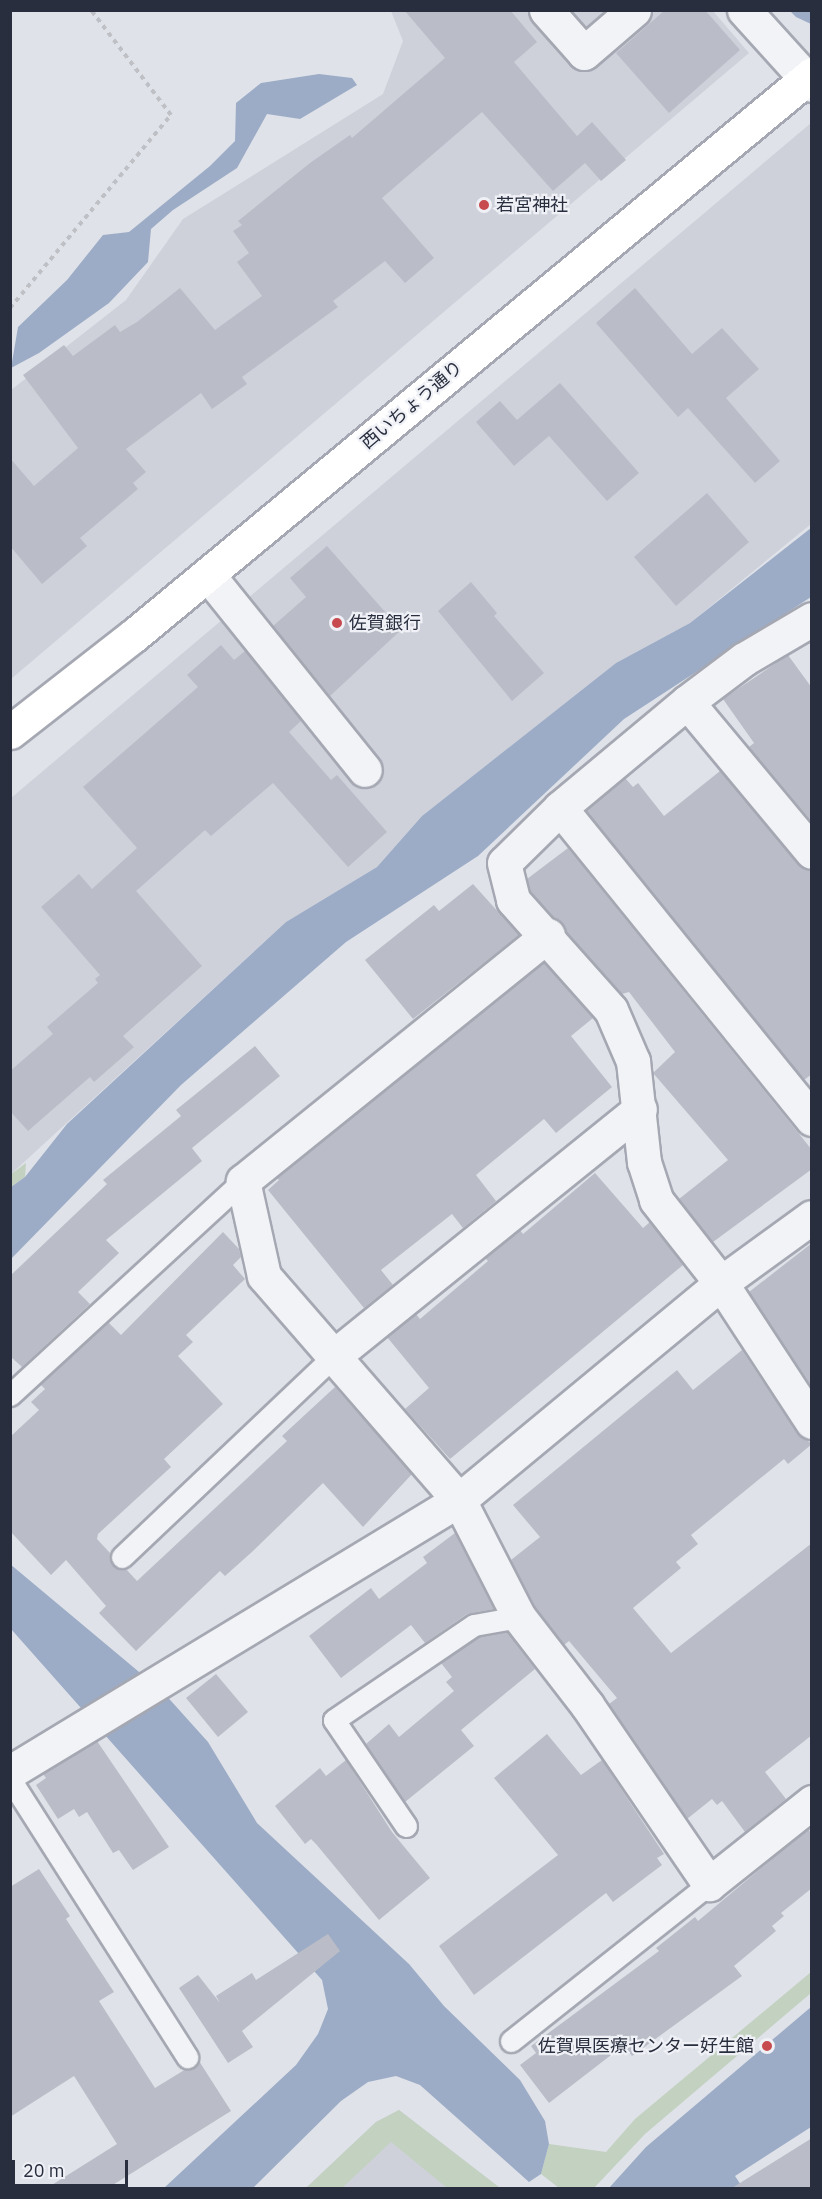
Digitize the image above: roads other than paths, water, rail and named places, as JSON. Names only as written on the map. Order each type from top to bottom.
[{"type":"highway","name":"西いちょう通り","points":[[10,732],[208,575],[809,80]]},
{"type":"street","points":[[546,10],[584,53],[633,10]]},
{"type":"street","points":[[744,10],[809,80]]},
{"type":"street","points":[[208,575],[365,770]]},
{"type":"street","points":[[812,619],[744,659],[687,702],[560,808],[504,863],[513,900],[548,935],[611,1010],[633,1061],[644,1162],[656,1200],[721,1283],[812,1422]]},
{"type":"street","points":[[687,702],[812,852]]},
{"type":"street","points":[[560,808],[812,1119]]},
{"type":"street","points":[[548,935],[243,1181],[264,1276],[459,1500],[519,1617],[587,1705],[708,1884],[812,1802]]},
{"type":"street","points":[[333,1356],[640,1109]]},
{"type":"street","points":[[10,1772],[459,1500],[721,1283],[812,1216]]},
{"type":"lane","points":[[10,1395],[243,1181]]},
{"type":"lane","points":[[122,1557],[333,1356]]},
{"type":"lane","points":[[406,1826],[334,1720],[474,1625],[519,1617]]},
{"type":"lane","points":[[10,1779],[187,2057]]},
{"type":"lane","points":[[511,2042],[708,1884]]},
{"type":"water","points":[[790,11],[811,11],[811,24],[796,17]]},
{"type":"water","points":[[319,74],[352,78],[357,85],[300,119],[267,114],[237,168],[173,210],[151,229],[148,262],[109,303],[39,353],[11,368],[18,327],[67,280],[103,235],[129,232],[210,166],[235,141],[236,103],[261,83]]},
{"type":"water","points":[[811,528],[811,597],[624,719],[478,856],[346,942],[181,1085],[11,1259],[11,1187],[25,1177],[67,1124],[286,922],[377,867],[422,816],[616,663],[690,623]]},
{"type":"water","points":[[10,1564],[163,1692],[208,1742],[257,1823],[409,1964],[444,2006],[520,2080],[545,2121],[549,2144],[541,2174],[529,2182],[420,2085],[396,2076],[368,2082],[341,2101],[253,2188],[164,2188],[296,2065],[318,2034],[328,2009],[322,1980],[11,1629]]},
{"type":"water","name":"佐賀県医療センター好生館","points":[[811,2007],[811,2127],[735,2176],[743,2188],[609,2188],[646,2147]]},
{"type":"place","name":"若宮神社","points":[[484,205]]},
{"type":"place","name":"佐賀銀行","points":[[337,623]]},
{"type":"place","name":"佐賀県医療センター好生館","points":[[767,2046]]}]
